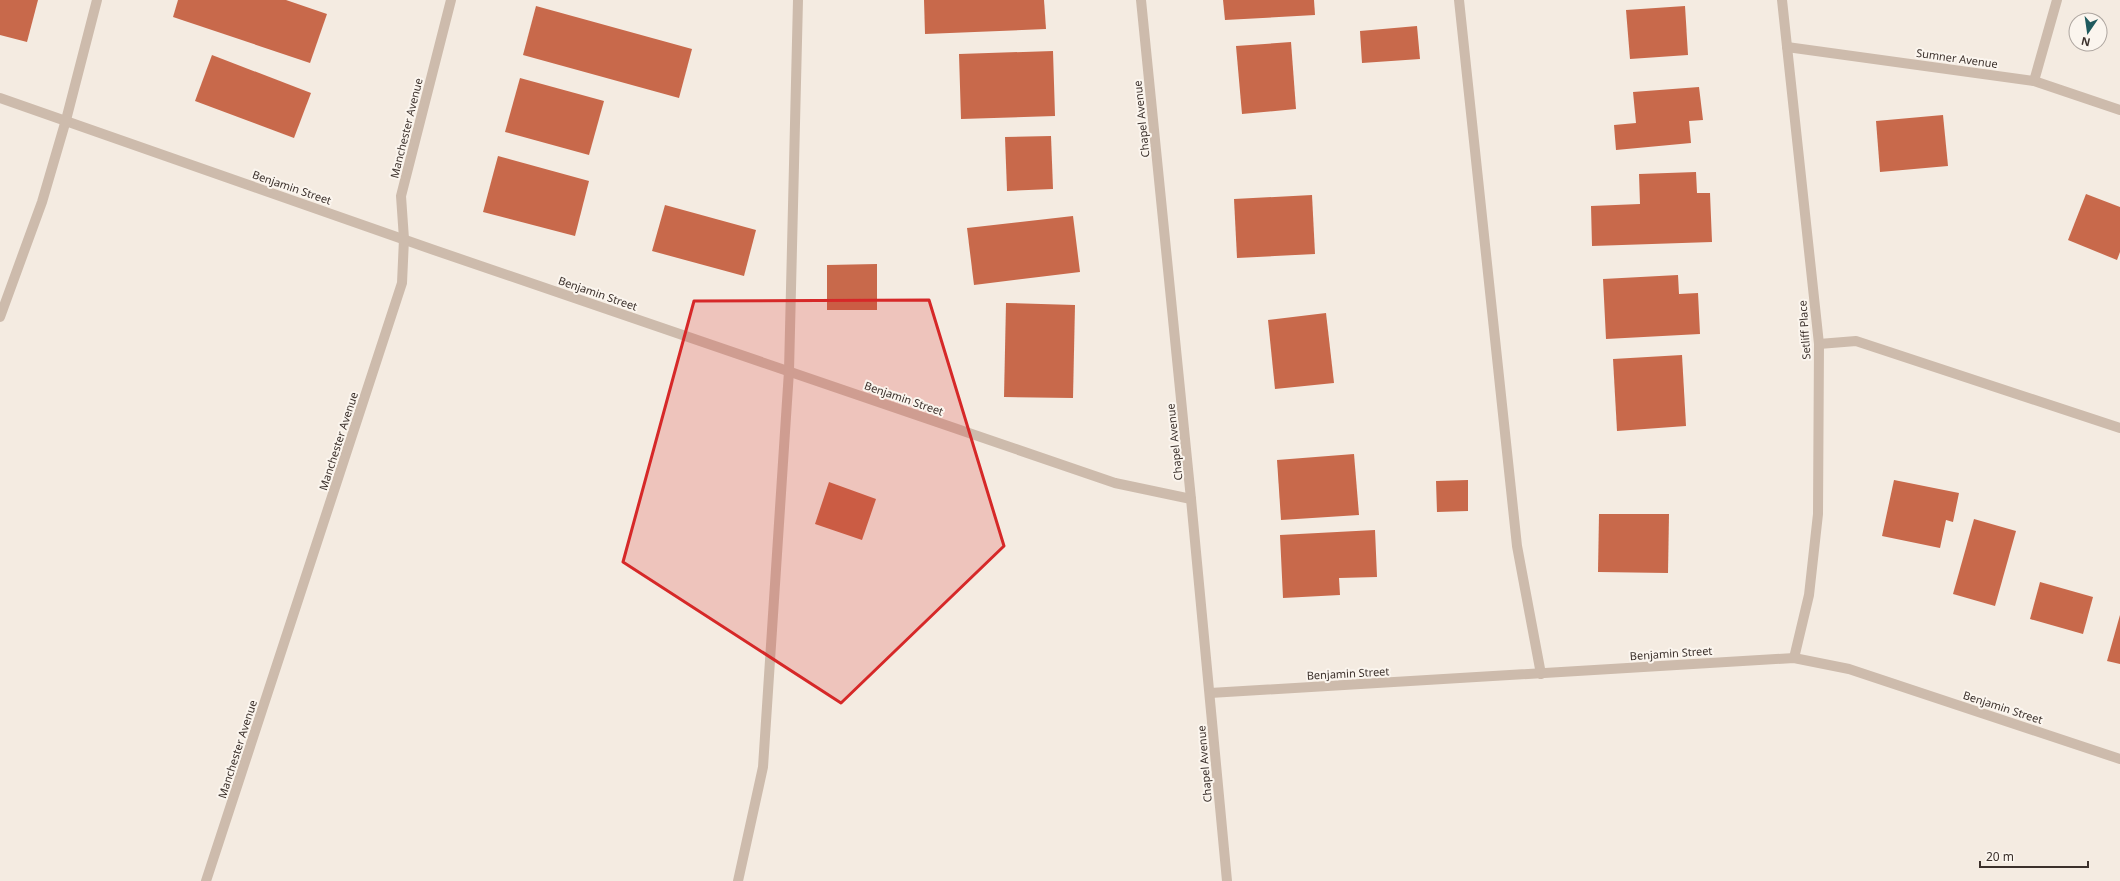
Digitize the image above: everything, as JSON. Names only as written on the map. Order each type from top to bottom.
[{"type":"street","points":[[0,316],[42,202],[66,120],[97,0]]},
{"type":"street","name":"Manchester Avenue","points":[[206,881],[402,283],[404,239],[401,196],[451,0]]},
{"type":"street","points":[[738,881],[763,767],[789,371],[798,0]]},
{"type":"street","name":"Chapel Avenue","points":[[1141,0],[1192,500],[1227,881]]},
{"type":"street","points":[[1459,0],[1517,546],[1542,674]]},
{"type":"street","name":"Setliff Place","points":[[1782,0],[1819,344],[1818,514],[1809,595],[1794,658]]},
{"type":"street","points":[[2034,81],[2058,0]]},
{"type":"street","name":"Sumner Avenue","points":[[1787,47],[2034,81],[2120,110]]},
{"type":"street","name":"Benjamin Street","points":[[0,98],[404,239],[1115,483],[1192,500]]},
{"type":"street","points":[[1819,344],[1856,341],[2120,428]]},
{"type":"street","name":"Benjamin Street","points":[[1210,693],[1794,658],[1850,669],[2120,759]]},
{"type":"highlighted area","points":[[929,300],[1004,546],[841,703],[623,562],[694,301]]},
{"type":"building","points":[[0,0],[38,0],[27,42],[0,35]]},
{"type":"building","points":[[178,0],[286,0],[327,14],[310,63],[173,17]]},
{"type":"building","points":[[924,0],[1044,0],[1046,29],[925,34]]},
{"type":"building","points":[[1223,0],[1314,0],[1315,15],[1225,20]]},
{"type":"building","points":[[536,6],[692,49],[679,98],[523,55]]},
{"type":"building","points":[[1685,6],[1688,55],[1630,59],[1626,10]]},
{"type":"building","points":[[1417,26],[1420,59],[1362,63],[1360,31]]},
{"type":"building","points":[[1291,42],[1296,109],[1242,114],[1236,46]]},
{"type":"building","points":[[1053,51],[1055,116],[961,119],[959,54]]},
{"type":"building","points":[[212,55],[311,93],[294,138],[195,101]]},
{"type":"building","points":[[520,78],[604,101],[589,155],[505,132]]},
{"type":"building","points":[[1699,87],[1703,120],[1689,121],[1691,143],[1616,150],[1614,125],[1636,123],[1633,92]]},
{"type":"building","points":[[1943,115],[1948,166],[1880,172],[1876,121]]},
{"type":"building","points":[[1051,136],[1053,189],[1007,191],[1005,137]]},
{"type":"building","points":[[498,156],[589,181],[575,236],[483,212]]},
{"type":"building","points":[[1696,172],[1697,193],[1710,193],[1712,242],[1592,246],[1591,206],[1640,204],[1639,174]]},
{"type":"building","points":[[2086,194],[2120,207],[2120,252],[2117,260],[2068,240]]},
{"type":"building","points":[[1312,195],[1315,254],[1237,258],[1234,199]]},
{"type":"building","points":[[665,205],[756,230],[744,276],[652,251]]},
{"type":"building","points":[[1073,216],[1080,272],[974,285],[967,228]]},
{"type":"building","points":[[877,264],[877,310],[827,310],[827,265]]},
{"type":"building","points":[[1678,275],[1679,294],[1698,293],[1700,334],[1606,339],[1603,279]]},
{"type":"building","points":[[1006,303],[1075,305],[1073,398],[1004,397]]},
{"type":"building","points":[[1326,313],[1334,383],[1275,389],[1268,320]]},
{"type":"building","points":[[1682,355],[1686,426],[1617,431],[1613,359]]},
{"type":"building","points":[[1354,454],[1359,515],[1281,520],[1277,460]]},
{"type":"building","points":[[1468,480],[1468,511],[1437,512],[1436,481]]},
{"type":"building","points":[[1894,480],[1959,493],[1953,522],[1946,520],[1940,548],[1882,536]]},
{"type":"building","points":[[829,482],[876,499],[862,540],[815,524]]},
{"type":"building","points":[[1599,514],[1669,514],[1668,573],[1598,572]]},
{"type":"building","points":[[1974,519],[2016,531],[1995,606],[1953,594]]},
{"type":"building","points":[[1375,530],[1377,577],[1339,578],[1340,595],[1283,598],[1280,535]]},
{"type":"building","points":[[2040,582],[2093,597],[2083,634],[2030,619]]},
{"type":"building","points":[[2120,615],[2120,664],[2107,661]]}]
